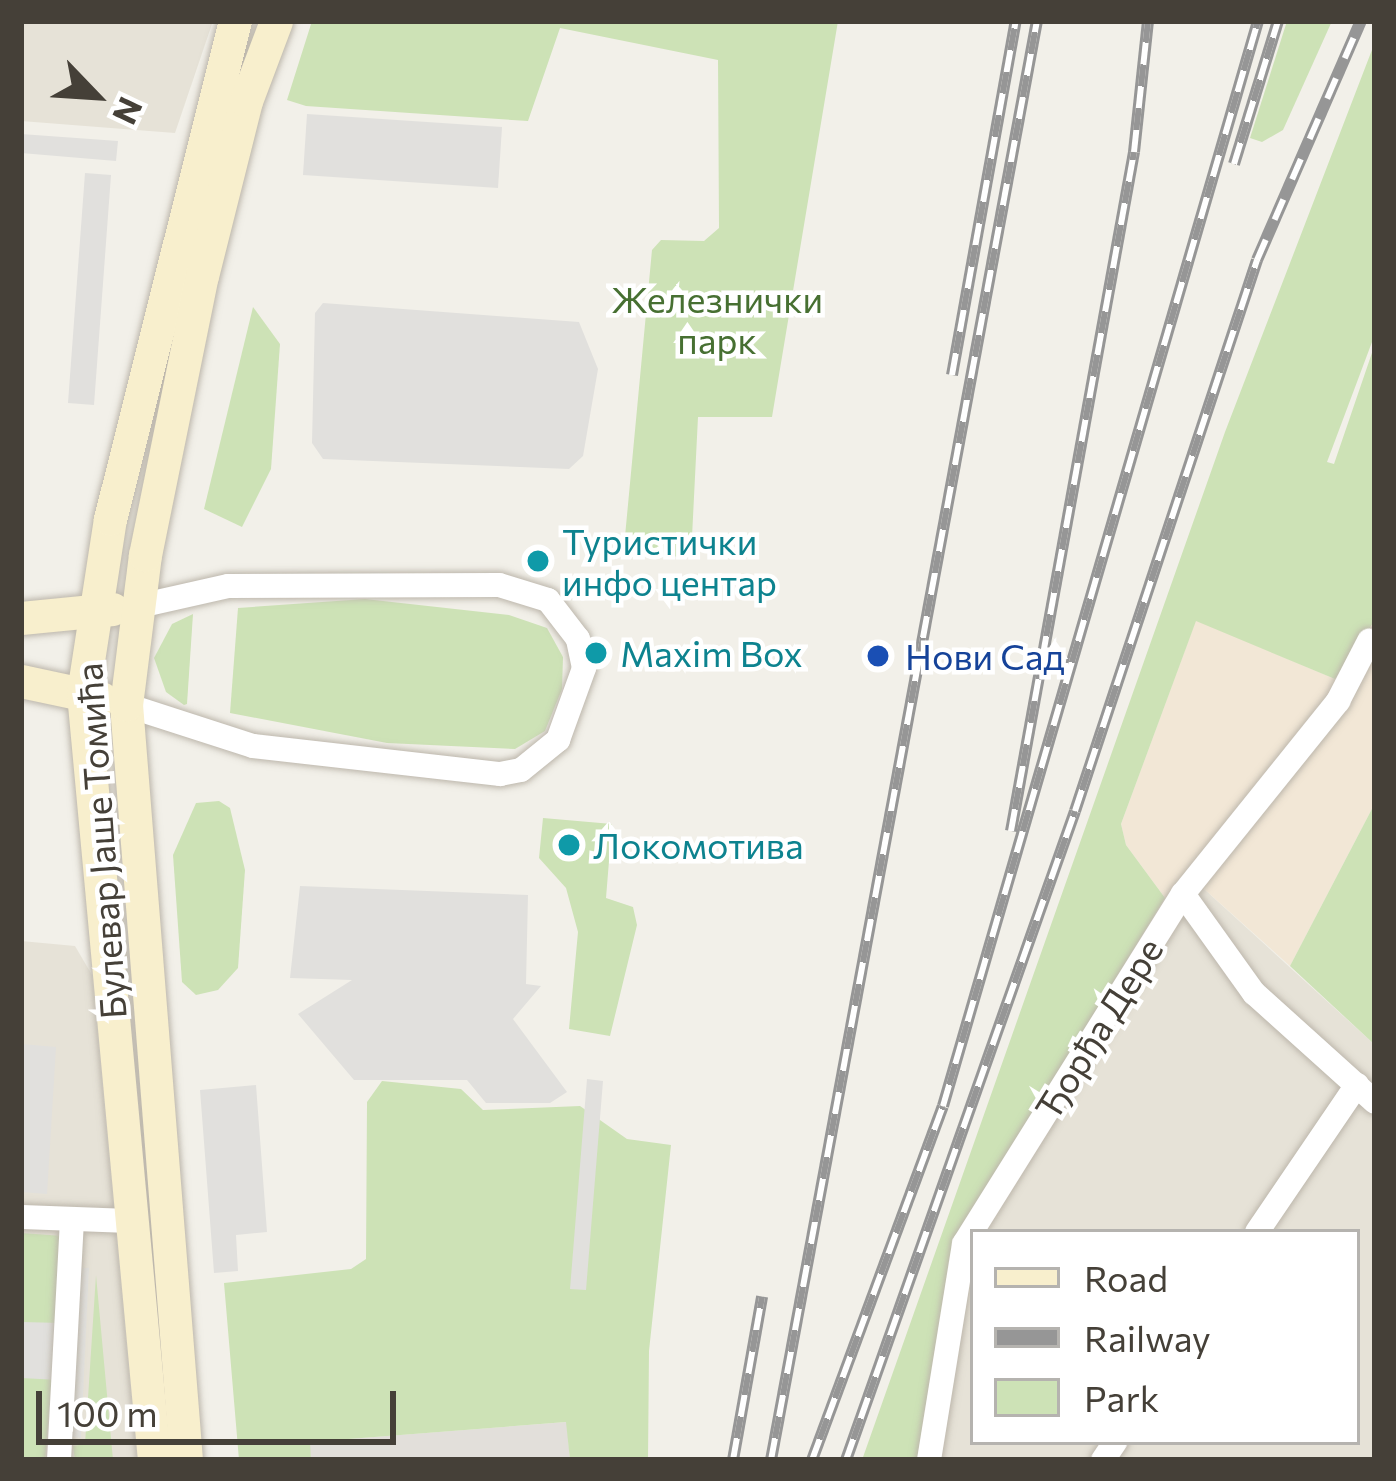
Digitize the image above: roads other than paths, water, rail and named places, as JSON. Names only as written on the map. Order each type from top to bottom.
[{"type":"main road","name":"Булевар Јаше Томића","points":[[154,1460],[83,693],[91,611],[153,332],[236,21]]},
{"type":"main road","name":"Булевар Јаше Томића","points":[[186,1460],[146,1036],[126,705],[139,606],[202,276],[246,101],[276,21]]},
{"type":"main road","points":[[21,618],[139,606]]},
{"type":"main road","points":[[21,681],[126,705]]},
{"type":"street","points":[[126,705],[253,746],[500,774],[521,770],[558,740],[584,668],[578,639],[548,599],[500,585],[228,586],[139,606]]},
{"type":"street","name":"Ђорђа Дере","points":[[973,1229],[1183,894],[1338,701],[1369,641]]},
{"type":"street","points":[[1183,894],[1254,993],[1366,1093],[1259,1229]]},
{"type":"street","points":[[21,1217],[131,1221]]},
{"type":"street","points":[[59,1460],[72,1220]]},
{"type":"street","name":"Ђорђа Дере","points":[[929,1460],[964,1244],[970,1234]]},
{"type":"railway","points":[[952,375],[1016,21]]},
{"type":"railway","points":[[771,1460],[1037,21]]},
{"type":"railway","points":[[1011,831],[1134,152],[1148,21]]},
{"type":"railway","points":[[812,1460],[943,1106],[1258,21]]},
{"type":"railway","points":[[1234,164],[1278,21]]},
{"type":"railway","points":[[846,1460],[1075,811],[1257,260],[1361,21]]},
{"type":"railway","points":[[733,1460],[762,1297]]},
{"type":"place","name":"Туристички инфо центар","points":[[538,561]]},
{"type":"place","name":"Maxim Box","points":[[596,653]]},
{"type":"place","name":"Нови Сад","points":[[878,656]]},
{"type":"place","name":"Локомотива","points":[[569,845]]},
{"type":"park label","name":"Железнички парк","points":[[717,318]]}]
